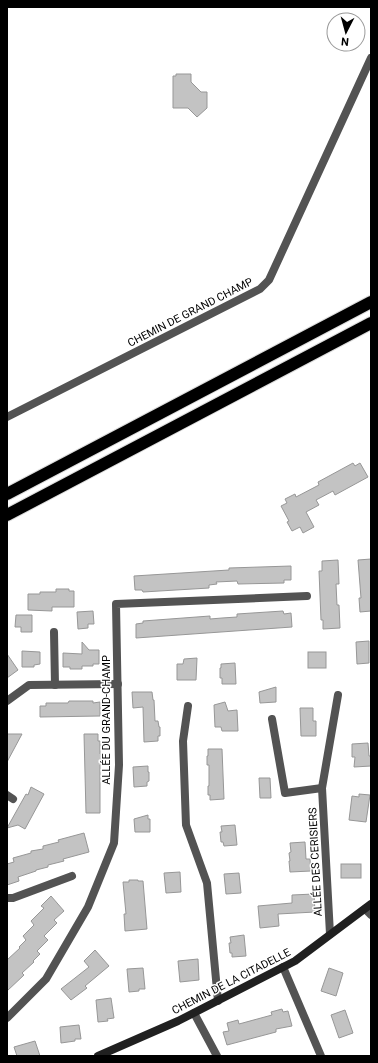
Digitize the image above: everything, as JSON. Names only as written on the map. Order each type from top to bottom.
[{"type":"highway","points":[[7,494],[371,302]]},
{"type":"highway","points":[[7,515],[371,323]]},
{"type":"street","name":"CHEMIN DE GRAND CHAMP","points":[[7,418],[260,289],[269,280],[371,58]]},
{"type":"street","name":"ALLÉE DU GRAND-CHAMP","points":[[7,1018],[46,979],[88,907],[114,843],[119,765],[116,604],[306,596]]},
{"type":"street","points":[[54,632],[55,685]]},
{"type":"street","points":[[7,701],[29,685],[118,684]]},
{"type":"street","name":"ALLÉE DES CERISIERS","points":[[330,934],[322,788],[338,695]]},
{"type":"street","points":[[188,706],[183,741],[186,825],[207,883],[218,1001]]},
{"type":"street","points":[[272,719],[285,794],[322,788]]},
{"type":"street","points":[[7,898],[13,898],[72,876]]},
{"type":"street","name":"CHEMIN DE LA CITADELLE","points":[[98,1056],[178,1021],[295,961],[368,906],[371,915]]},
{"type":"street","points":[[283,967],[321,1056]]},
{"type":"street","points":[[194,1013],[217,1056]]},
{"type":"building","points":[[176,74],[191,74],[191,82],[201,92],[207,92],[207,108],[197,117],[188,108],[173,108],[173,76],[176,76]]},
{"type":"building","points":[[353,463],[355,466],[360,463],[368,477],[335,495],[333,491],[316,500],[319,505],[306,512],[314,527],[303,533],[300,527],[292,531],[287,522],[289,521],[281,506],[287,503],[285,499],[295,494],[296,497],[319,485],[318,482]]},
{"type":"building","points":[[371,559],[371,611],[360,612],[359,598],[361,598],[358,560]]},
{"type":"building","points":[[338,560],[339,584],[336,584],[340,628],[323,629],[323,620],[321,620],[319,571],[322,571],[322,561]]},
{"type":"building","points":[[291,566],[291,580],[284,580],[284,583],[238,584],[237,581],[216,582],[217,584],[209,585],[209,588],[143,592],[142,590],[135,590],[134,576],[229,570],[229,568]]},
{"type":"building","points":[[56,589],[69,589],[69,591],[74,591],[74,607],[52,607],[52,611],[28,610],[28,594],[56,592]]},
{"type":"building","points":[[93,611],[94,624],[88,624],[88,628],[78,629],[77,612]]},
{"type":"building","points":[[283,611],[284,614],[291,613],[292,627],[136,638],[136,624],[143,623],[143,621],[210,616],[210,619],[237,617],[237,614]]},
{"type":"building","points":[[16,615],[32,615],[32,632],[21,632],[21,627],[15,627]]},
{"type":"building","points":[[369,641],[369,663],[357,664],[356,642]]},
{"type":"building","points":[[82,642],[89,650],[99,650],[99,664],[93,664],[93,666],[82,666],[82,669],[70,669],[70,667],[63,667],[63,653],[82,654]]},
{"type":"building","points":[[22,651],[40,652],[40,664],[34,665],[34,667],[22,667]]},
{"type":"building","points":[[308,652],[326,652],[326,668],[308,668]]},
{"type":"building","points":[[7,654],[18,670],[7,678]]},
{"type":"building","points":[[197,658],[196,680],[177,680],[177,664],[183,664],[184,659]]},
{"type":"building","points":[[235,663],[236,684],[222,684],[222,678],[220,678],[221,664]]},
{"type":"building","points":[[276,687],[276,702],[260,703],[259,692]]},
{"type":"building","points":[[132,692],[152,692],[155,721],[158,721],[160,727],[160,736],[158,736],[158,741],[144,742],[143,707],[133,708]]},
{"type":"building","points":[[69,701],[93,701],[93,703],[100,702],[100,716],[40,717],[40,706],[46,706],[46,703],[68,703]]},
{"type":"building","points":[[225,702],[228,711],[237,710],[238,731],[222,731],[221,727],[215,727],[214,705]]},
{"type":"building","points":[[300,708],[313,708],[313,721],[316,721],[316,736],[301,736]]},
{"type":"building","points":[[7,734],[22,734],[7,762]]},
{"type":"building","points":[[84,734],[98,734],[98,741],[100,741],[100,813],[86,813]]},
{"type":"building","points":[[368,743],[369,756],[371,756],[371,766],[354,767],[355,757],[352,757],[352,744]]},
{"type":"building","points":[[208,749],[222,749],[224,799],[210,800],[210,795],[208,795]]},
{"type":"building","points":[[148,766],[149,781],[147,782],[147,786],[134,787],[133,767]]},
{"type":"building","points":[[259,778],[270,778],[271,798],[260,798]]},
{"type":"building","points":[[31,787],[44,794],[25,829],[18,825],[7,828],[26,794],[28,795]]},
{"type":"building","points":[[359,794],[370,795],[366,822],[349,820],[352,796],[359,797]]},
{"type":"building","points":[[148,815],[148,819],[150,819],[150,832],[135,832],[134,819]]},
{"type":"building","points":[[235,825],[237,845],[224,846],[223,842],[221,842],[221,826]]},
{"type":"building","points":[[84,833],[89,852],[63,859],[64,861],[48,865],[48,867],[18,877],[19,881],[7,885],[7,864],[14,862],[13,858],[31,853],[31,851],[43,849],[43,846],[59,842],[58,840]]},
{"type":"building","points":[[305,842],[306,859],[310,859],[311,871],[290,872],[290,843]]},
{"type":"building","points":[[341,864],[361,864],[361,878],[341,878]]},
{"type":"building","points":[[180,872],[181,892],[166,893],[164,873]]},
{"type":"building","points":[[239,873],[241,893],[226,894],[224,874]]},
{"type":"building","points":[[129,880],[143,881],[147,929],[125,931],[124,914],[126,914],[123,882],[129,882]]},
{"type":"building","points":[[314,894],[315,912],[278,914],[279,926],[260,928],[258,906],[292,903],[292,895]]},
{"type":"building","points":[[51,896],[64,911],[54,920],[57,923],[44,936],[48,940],[37,951],[40,954],[22,973],[24,975],[7,991],[7,960],[26,940],[23,936],[34,925],[31,921],[44,908],[41,906]]},
{"type":"building","points":[[244,935],[246,956],[232,957],[229,943],[231,943],[230,937]]},
{"type":"building","points":[[95,950],[109,966],[85,986],[87,988],[71,1000],[61,989],[89,967],[84,961]]},
{"type":"building","points":[[198,959],[199,980],[180,982],[178,961]]},
{"type":"building","points":[[143,968],[145,989],[129,992],[127,969]]},
{"type":"building","points":[[329,968],[343,973],[336,996],[321,991]]},
{"type":"building","points":[[111,998],[114,1018],[107,1019],[108,1021],[98,1022],[96,1000]]},
{"type":"building","points":[[282,1009],[283,1012],[288,1011],[292,1026],[276,1029],[276,1032],[227,1045],[223,1032],[229,1031],[227,1023],[238,1020],[239,1024],[272,1015],[271,1012]]},
{"type":"building","points":[[345,1010],[353,1033],[339,1038],[331,1015]]},
{"type":"building","points":[[79,1025],[81,1039],[61,1043],[60,1027]]},
{"type":"building","points":[[35,1041],[40,1056],[17,1056],[14,1047]]}]
